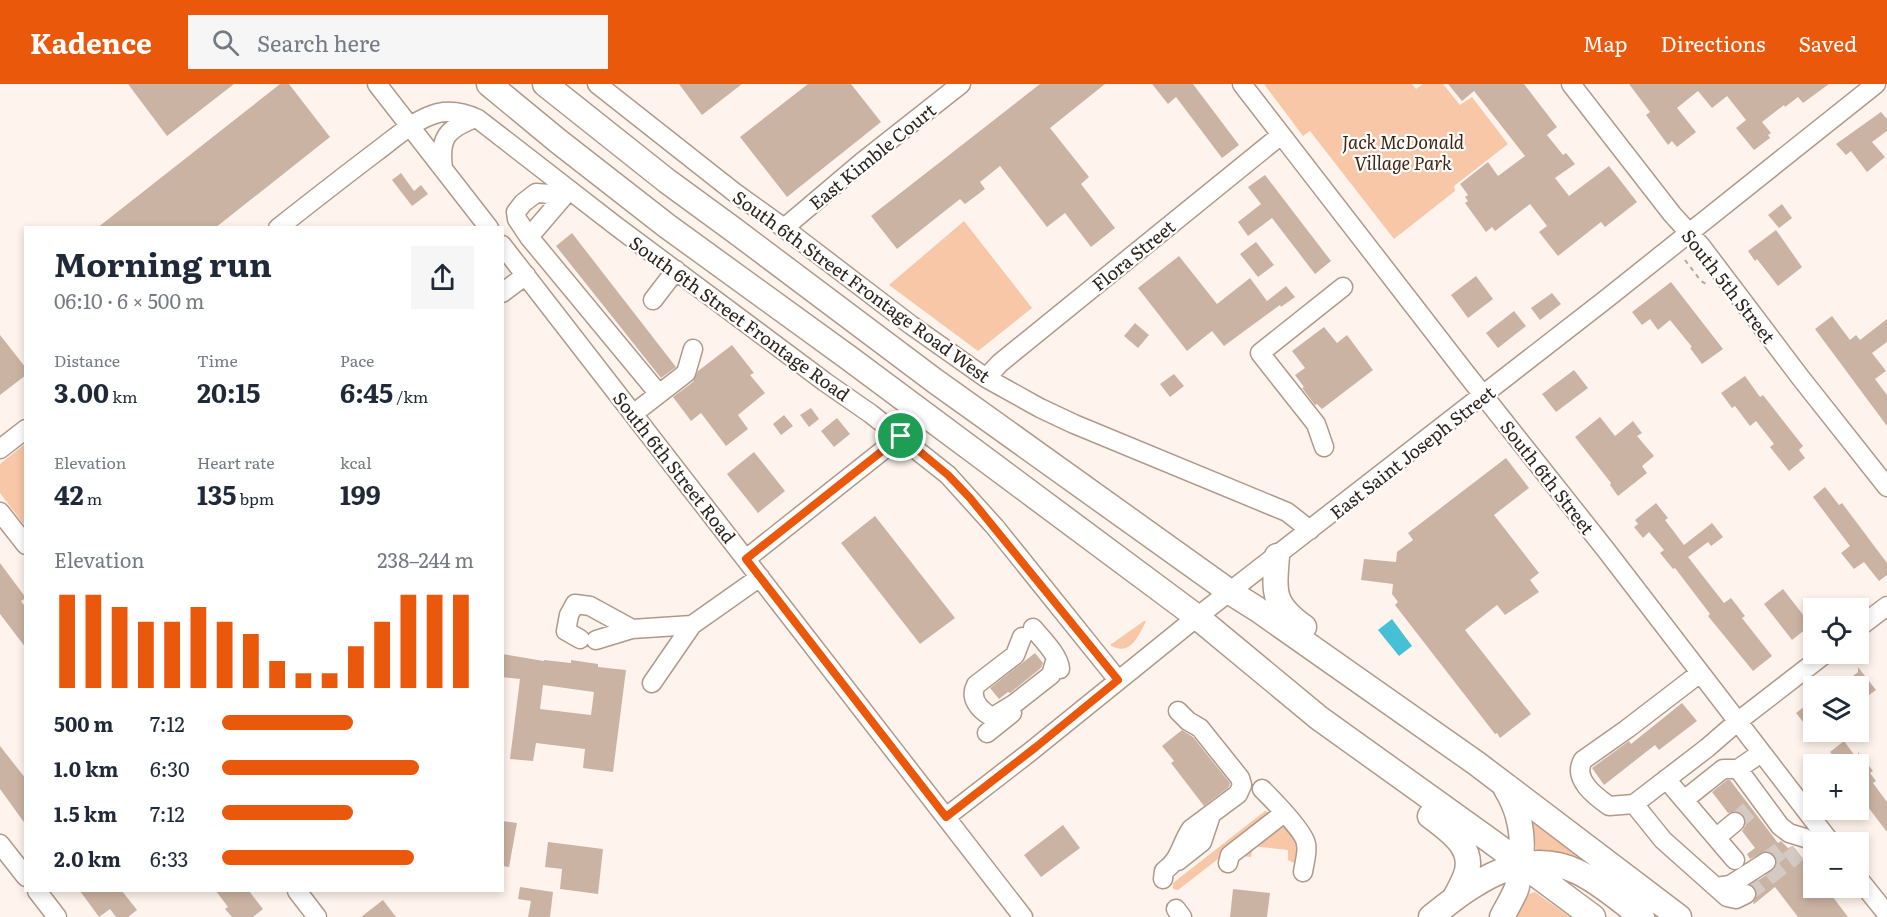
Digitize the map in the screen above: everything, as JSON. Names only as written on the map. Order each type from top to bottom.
[{"type":"main road","points":[[489,84],[667,226],[1197,617],[1319,718],[1593,917]]},
{"type":"main road","points":[[545,84],[667,181],[935,381],[1230,592],[1476,763],[1679,917]]},
{"type":"main road","points":[[1277,556],[1277,597],[1288,616],[1412,704],[1431,733]]},
{"type":"main road","points":[[1274,682],[1320,735],[1447,829],[1463,845],[1468,869],[1454,899]]},
{"type":"main road","points":[[1502,917],[1516,890],[1522,843],[1514,802],[1504,784]]},
{"type":"main road","points":[[1431,917],[1486,878],[1521,864],[1554,865],[1578,872],[1642,917]]},
{"type":"street","points":[[377,84],[487,226]]},
{"type":"street","name":"South 6th Street Frontage Road West","points":[[597,84],[734,192],[911,325],[986,378],[1074,424],[1287,512],[1310,530]]},
{"type":"street","name":"East Kimble Court","points":[[784,228],[862,162],[962,84]]},
{"type":"street","name":"South 6th Street","points":[[1242,84],[1761,753],[1801,840]]},
{"type":"street","name":"South 5th Street","points":[[1571,84],[1688,234],[1701,246],[1887,487]]},
{"type":"street","name":"East Saint Joseph Street","points":[[946,817],[1876,84]]},
{"type":"street","name":"South 6th Street Frontage Road","points":[[281,226],[421,120],[440,113],[463,113],[475,118],[486,124],[567,192],[901,436],[948,475],[970,498],[1118,680]]},
{"type":"street","points":[[443,168],[441,150],[444,139],[449,132],[475,118]]},
{"type":"street","name":"Flora Street","points":[[986,378],[1000,363],[1281,135]]},
{"type":"street","points":[[529,237],[567,192]]},
{"type":"street","points":[[567,192],[536,193],[516,212],[516,219],[659,394]]},
{"type":"street","name":"South 6th Street Road","points":[[504,248],[1023,917]]},
{"type":"street","points":[[653,300],[676,270]]},
{"type":"street","points":[[504,292],[526,275]]},
{"type":"street","points":[[1324,447],[1316,424],[1260,353],[1343,287]]},
{"type":"street","points":[[633,414],[686,373],[693,349]]},
{"type":"street","points":[[0,449],[24,431]]},
{"type":"street","points":[[746,559],[901,436]]},
{"type":"street","points":[[0,512],[24,542]]},
{"type":"street","points":[[652,683],[692,625],[760,577]]},
{"type":"street","points":[[632,628],[590,606],[575,604],[569,615],[566,631],[588,640],[632,628],[692,625]]},
{"type":"street","points":[[1869,620],[1887,606]]},
{"type":"street","points":[[987,733],[1054,680],[1060,670],[1060,664],[1056,658],[1028,633],[1015,655],[976,685],[973,690],[974,699],[986,714],[996,715],[1052,675],[1056,658]]},
{"type":"street","points":[[1700,673],[1628,729],[1582,760],[1579,767],[1580,778],[1594,795],[1609,806],[1634,804],[1812,664]]},
{"type":"street","points":[[1163,879],[1164,871],[1174,864],[1191,829],[1238,794],[1242,785],[1240,778],[1200,728],[1188,722],[1178,711]]},
{"type":"street","points":[[1707,748],[1730,769],[1756,804],[1780,826],[1801,840]]},
{"type":"street","points":[[1684,800],[1730,769],[1761,753]]},
{"type":"street","points":[[1666,779],[1735,860]]},
{"type":"street","points":[[1262,789],[1304,837],[1307,845],[1303,872]]},
{"type":"street","points":[[1634,804],[1663,840],[1727,897],[1736,899],[1746,894]]},
{"type":"street","points":[[1228,863],[1230,855],[1284,813]]},
{"type":"street","points":[[1717,837],[1735,822]]},
{"type":"street","points":[[0,844],[24,874]]},
{"type":"street","points":[[1716,887],[1730,885],[1766,862]]},
{"type":"street","points":[[38,892],[57,917]]},
{"type":"street","points":[[298,892],[317,917]]},
{"type":"street","points":[[1869,892],[1887,914]]},
{"type":"path","points":[[1685,260],[1706,284]]},
{"type":"green space","name":"Jack McDonald Village Park","points":[[1264,84],[1412,84],[1416,89],[1423,84],[1443,84],[1460,105],[1472,97],[1508,144],[1454,186],[1455,191],[1394,239],[1310,131],[1303,136]]},
{"type":"green space","points":[[964,221],[1032,308],[978,351],[889,285]]},
{"type":"green space","points":[[24,445],[24,525],[0,493],[0,464]]},
{"type":"green space","points":[[1146,621],[1136,639],[1128,647],[1123,649],[1110,645]]},
{"type":"green space","points":[[1265,811],[1271,813],[1271,818],[1178,890],[1173,889],[1173,883]]},
{"type":"green space","points":[[1531,818],[1650,907],[1537,853]]},
{"type":"green space","points":[[1278,825],[1285,827],[1298,844],[1297,861],[1294,863],[1288,860],[1288,850],[1253,846],[1251,857],[1242,856],[1242,853]]},
{"type":"green space","points":[[1535,892],[1570,917],[1516,917],[1526,895]]},
{"type":"water","points":[[1392,619],[1412,646],[1399,656],[1378,630]]},
{"type":"building","points":[[128,84],[234,84],[167,136]]},
{"type":"building","points":[[280,84],[289,84],[330,137],[218,226],[100,226]]},
{"type":"building","points":[[679,84],[742,84],[702,115]]},
{"type":"building","points":[[808,84],[851,84],[881,122],[787,197],[740,137]]},
{"type":"building","points":[[1040,84],[1105,84],[1050,128],[1089,177],[1081,184],[1115,228],[1091,247],[1065,213],[1047,227],[1000,166],[980,182],[985,189],[965,204],[960,199],[897,249],[871,216]]},
{"type":"building","points":[[1152,84],[1193,84],[1239,145],[1222,158],[1176,97],[1168,104]]},
{"type":"building","points":[[1448,84],[1524,84],[1557,127],[1547,135],[1563,155],[1566,153],[1575,164],[1555,178],[1569,196],[1609,166],[1637,202],[1605,227],[1601,222],[1558,256],[1539,232],[1547,226],[1530,204],[1495,231],[1492,227],[1486,232],[1465,203],[1468,201],[1465,197],[1468,195],[1460,184],[1488,162],[1498,176],[1525,156],[1474,91],[1462,101]]},
{"type":"building","points":[[1629,84],[1829,84],[1803,103],[1798,97],[1762,122],[1771,133],[1768,135],[1770,138],[1754,150],[1736,128],[1746,120],[1727,96],[1712,108],[1698,91],[1677,108],[1696,132],[1677,147],[1672,141],[1668,145],[1646,115],[1650,112]]},
{"type":"building","points":[[1881,112],[1887,119],[1887,131],[1872,142],[1885,157],[1867,172],[1851,151],[1846,155],[1836,144]]},
{"type":"building","points":[[401,173],[414,191],[421,185],[428,194],[412,206],[392,180]]},
{"type":"building","points":[[1265,175],[1331,261],[1315,274],[1272,218],[1248,236],[1238,222],[1261,204],[1248,187]]},
{"type":"building","points":[[1782,204],[1792,218],[1779,228],[1768,215]]},
{"type":"building","points":[[1776,230],[1802,267],[1778,286],[1748,251]]},
{"type":"building","points":[[572,233],[676,367],[661,378],[556,246]]},
{"type":"building","points":[[1256,242],[1274,265],[1258,277],[1240,254]]},
{"type":"building","points":[[1179,256],[1217,304],[1250,278],[1267,301],[1286,286],[1295,297],[1281,307],[1280,305],[1224,346],[1212,331],[1187,351],[1138,288]]},
{"type":"building","points":[[1476,276],[1493,299],[1468,318],[1451,295]]},
{"type":"building","points":[[1671,282],[1723,349],[1702,364],[1690,348],[1692,347],[1670,320],[1658,330],[1650,319],[1642,325],[1632,312]]},
{"type":"building","points":[[1552,293],[1561,304],[1540,320],[1531,308]]},
{"type":"building","points":[[1514,311],[1526,326],[1498,348],[1486,333]]},
{"type":"building","points":[[1832,316],[1850,340],[1856,335],[1860,340],[1887,319],[1887,342],[1872,353],[1886,371],[1875,379],[1887,395],[1887,426],[1815,329]]},
{"type":"building","points":[[1135,323],[1149,335],[1138,348],[1124,336]]},
{"type":"building","points":[[1324,327],[1337,343],[1347,335],[1373,370],[1322,409],[1317,404],[1315,405],[1295,375],[1305,368],[1292,351]]},
{"type":"building","points":[[0,335],[24,365],[24,377],[0,395]]},
{"type":"building","points":[[732,345],[754,373],[750,375],[765,393],[738,415],[748,429],[726,446],[701,413],[691,421],[673,397],[693,382],[698,371]]},
{"type":"building","points":[[1574,370],[1588,388],[1556,412],[1542,394]]},
{"type":"building","points":[[1174,374],[1184,386],[1170,397],[1160,384]]},
{"type":"building","points":[[1745,376],[1760,397],[1763,395],[1803,446],[1799,450],[1805,458],[1789,471],[1770,447],[1774,444],[1756,421],[1750,426],[1735,406],[1732,408],[1721,393]]},
{"type":"building","points":[[811,408],[819,419],[809,427],[800,415]]},
{"type":"building","points":[[784,415],[793,426],[781,435],[773,424]]},
{"type":"building","points":[[1600,417],[1615,436],[1633,421],[1642,433],[1637,436],[1654,456],[1642,466],[1647,473],[1618,496],[1610,485],[1611,483],[1575,437]]},
{"type":"building","points":[[837,418],[850,434],[834,447],[821,431]]},
{"type":"building","points":[[754,452],[785,491],[758,513],[727,474]]},
{"type":"building","points":[[1506,458],[1529,488],[1494,515],[1539,573],[1530,580],[1539,592],[1505,615],[1497,605],[1465,630],[1531,714],[1500,738],[1395,605],[1398,602],[1392,594],[1393,584],[1361,580],[1364,559],[1396,562],[1397,552],[1413,540],[1408,533]]},
{"type":"building","points":[[1825,487],[1839,505],[1842,503],[1887,563],[1887,575],[1879,581],[1864,562],[1854,569],[1841,553],[1850,546],[1813,497]]},
{"type":"building","points":[[1656,503],[1668,518],[1665,520],[1684,545],[1712,523],[1723,537],[1711,546],[1708,542],[1688,557],[1724,603],[1731,598],[1745,616],[1742,618],[1772,656],[1753,671],[1708,616],[1710,614],[1675,568],[1673,569],[1660,553],[1664,550],[1649,532],[1643,538],[1634,527],[1638,524],[1635,520]]},
{"type":"building","points":[[875,516],[955,618],[920,644],[841,543]]},
{"type":"building","points":[[0,563],[24,595],[24,599],[21,601],[24,605],[24,645],[0,614]]},
{"type":"building","points":[[1783,589],[1803,615],[1803,631],[1792,640],[1764,604]]},
{"type":"building","points":[[1035,653],[1043,663],[1041,668],[999,699],[990,688]]},
{"type":"building","points":[[504,654],[544,661],[571,663],[571,660],[598,664],[598,667],[626,670],[613,772],[583,768],[585,749],[536,743],[533,761],[510,759],[520,679],[504,677]],"holes":[[[543,685],[594,692],[591,715],[540,709]]]},
{"type":"building","points":[[1858,667],[1865,676],[1853,676],[1858,672]]},
{"type":"building","points":[[1869,681],[1876,690],[1869,695]]},
{"type":"building","points":[[1682,703],[1697,721],[1659,750],[1655,745],[1604,785],[1592,768],[1629,741],[1631,744]]},
{"type":"building","points":[[1803,708],[1803,722],[1796,713]]},
{"type":"building","points":[[1182,730],[1193,737],[1230,783],[1229,787],[1204,806],[1171,763],[1174,761],[1162,746]]},
{"type":"building","points":[[1845,742],[1854,754],[1832,754],[1830,752]]},
{"type":"building","points":[[0,746],[24,776],[24,822],[0,789]]},
{"type":"building","points":[[1869,766],[1873,771],[1870,773],[1876,781],[1873,783],[1887,802],[1887,832],[1869,808]]},
{"type":"building","points":[[1730,780],[1778,843],[1781,841],[1788,848],[1793,846],[1803,859],[1803,898],[1834,898],[1848,917],[1798,917],[1775,887],[1754,904],[1757,894],[1752,884],[1773,871],[1777,861],[1772,852],[1766,851],[1750,859],[1747,854],[1755,848],[1742,831],[1746,825],[1744,815],[1738,811],[1728,813],[1712,792]]},
{"type":"building","points":[[504,821],[517,823],[509,867],[504,866]]},
{"type":"building","points":[[1063,825],[1080,848],[1041,877],[1024,855]]},
{"type":"building","points":[[548,842],[603,849],[598,894],[560,889],[562,869],[545,867]]},
{"type":"building","points":[[520,887],[553,892],[550,917],[528,917],[531,901],[518,899]]},
{"type":"building","points":[[1233,889],[1270,893],[1267,917],[1230,917]]},
{"type":"building","points":[[81,892],[123,892],[137,910],[128,917],[116,917],[110,909],[99,917]]},
{"type":"building","points":[[217,892],[250,892],[263,909],[253,917],[232,917],[225,909],[228,907]]},
{"type":"building","points":[[383,900],[396,917],[361,917]]},
{"type":"tunnel","points":[[1735,822],[1752,808]]},
{"type":"tunnel","points":[[1766,862],[1786,846]]},
{"type":"tunnel","points":[[1746,894],[1798,853]]},
{"type":"route","points":[[901,436],[948,475],[970,498],[1118,680],[946,817],[746,559],[901,436]]}]
